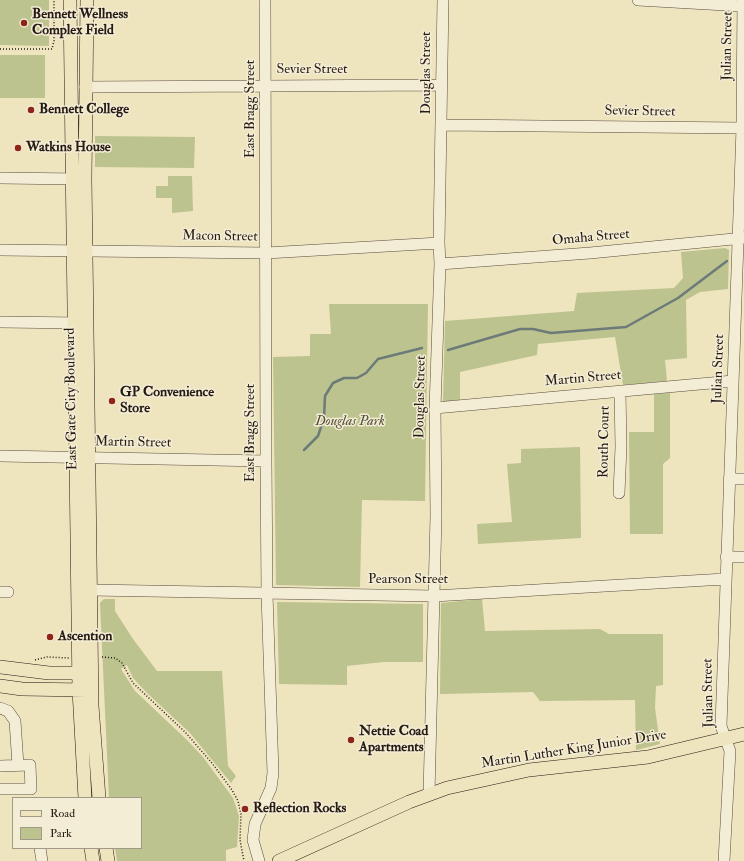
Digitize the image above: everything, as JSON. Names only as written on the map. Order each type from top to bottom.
[{"type":"main road","name":"East Gate City Boulevard","points":[[70,0],[78,179],[81,323],[89,458],[94,745],[100,797]]},
{"type":"main road","name":"East Gate City Boulevard","points":[[78,179],[85,87],[87,0]]},
{"type":"main road","name":"East Gate City Boulevard","points":[[81,323],[76,457],[79,690],[85,797]]},
{"type":"main road","points":[[0,667],[31,672],[79,674],[92,673]]},
{"type":"main road","points":[[0,686],[22,689],[92,690]]},
{"type":"main road","name":"Martin Luther King Junior Drive","points":[[279,861],[429,794],[447,788],[529,770],[635,759],[744,734]]},
{"type":"main road","points":[[91,849],[94,861]]},
{"type":"main road","points":[[106,849],[108,861]]},
{"type":"street","name":"East Bragg Street","points":[[259,861],[253,840],[255,824],[271,788],[273,773],[266,461],[265,0]]},
{"type":"street","name":"Douglas Street","points":[[429,794],[434,596],[435,408],[440,264],[439,243],[443,0]]},
{"type":"street","points":[[638,0],[743,3]]},
{"type":"street","name":"Julian Street","points":[[724,861],[730,782],[730,752],[721,726],[733,381],[741,238],[743,3]]},
{"type":"street","name":"Sevier Street","points":[[85,87],[442,85]]},
{"type":"street","name":"Sevier Street","points":[[442,125],[742,128]]},
{"type":"street","points":[[0,178],[78,179]]},
{"type":"street","name":"Omaha Street","points":[[440,264],[590,253],[741,238]]},
{"type":"street","name":"Macon Street","points":[[0,250],[266,253],[439,243]]},
{"type":"street","points":[[0,322],[81,323]]},
{"type":"street","name":"Martin Street","points":[[435,408],[733,381]]},
{"type":"street","name":"Routh Court","points":[[619,493],[621,447],[620,391]]},
{"type":"street","name":"Martin Street","points":[[0,456],[266,461]]},
{"type":"street","points":[[729,479],[744,479]]},
{"type":"street","points":[[726,557],[744,557]]},
{"type":"street","name":"Pearson Street","points":[[91,590],[434,596],[725,579]]},
{"type":"street","points":[[0,708],[8,711],[15,721],[18,765]]},
{"type":"street","points":[[0,766],[30,765],[32,794],[0,789]]},
{"type":"street","points":[[40,849],[42,861]]},
{"type":"path","points":[[0,49],[52,49],[54,41],[54,0]]},
{"type":"path","points":[[32,660],[46,657],[67,658]]},
{"type":"path","points":[[101,657],[115,658],[122,663],[133,683],[185,732],[212,763],[232,790],[238,801],[241,814],[240,840],[244,861]]},
{"type":"green space","name":"Bennett Wellness Complex Field","points":[[0,0],[49,0],[49,46],[0,45]]},
{"type":"green space","points":[[0,55],[45,55],[45,98],[0,98]]},
{"type":"green space","points":[[95,136],[195,137],[194,168],[95,167]]},
{"type":"green space","points":[[168,176],[192,176],[193,211],[172,213],[172,198],[156,198],[156,186],[168,186]]},
{"type":"green space","points":[[725,248],[729,250],[728,289],[700,292],[686,300],[687,358],[665,360],[667,381],[623,385],[615,337],[538,344],[537,355],[460,372],[460,400],[443,402],[445,321],[574,311],[577,293],[674,288],[683,278],[681,252]]},
{"type":"green space","name":"Douglas Park","points":[[329,304],[428,304],[425,501],[362,500],[360,587],[276,585],[273,357],[310,356],[310,334],[331,334]]},
{"type":"green space","points":[[670,393],[670,458],[663,464],[663,534],[630,534],[629,432],[654,432],[654,394]]},
{"type":"green space","points":[[580,447],[581,538],[478,544],[477,524],[512,522],[507,464],[521,463],[521,449]]},
{"type":"green space","points":[[104,599],[115,599],[115,611],[133,639],[157,671],[222,671],[228,766],[236,776],[231,783],[190,733],[133,678],[127,665],[121,669],[135,691],[203,757],[233,798],[239,816],[237,847],[226,850],[226,861],[117,861],[115,849],[142,849],[142,797],[109,797],[100,603]]},
{"type":"green space","points":[[482,599],[485,631],[600,629],[609,634],[663,634],[663,685],[656,686],[655,708],[660,744],[636,750],[635,700],[540,701],[533,692],[440,694],[441,603]]},
{"type":"green space","points":[[277,602],[423,604],[423,662],[383,662],[347,666],[347,685],[279,684]]},
{"type":"waterway","points":[[448,350],[520,329],[533,329],[551,333],[626,327],[678,298],[727,261]]},
{"type":"waterway","points":[[304,450],[318,436],[324,418],[325,396],[333,383],[344,378],[357,378],[366,373],[378,359],[422,348]]},
{"type":"place","name":"Bennett Wellness Complex Field","points":[[24,23]]},
{"type":"place","name":"Bennett College","points":[[31,110]]},
{"type":"place","name":"Watkins House","points":[[18,148]]},
{"type":"place","name":"GP Convenience Store","points":[[112,401]]},
{"type":"place","name":"Ascention","points":[[50,637]]},
{"type":"place","name":"Nettie Coad Apartments","points":[[351,740]]},
{"type":"place","name":"Reflection Rocks","points":[[245,809]]}]
